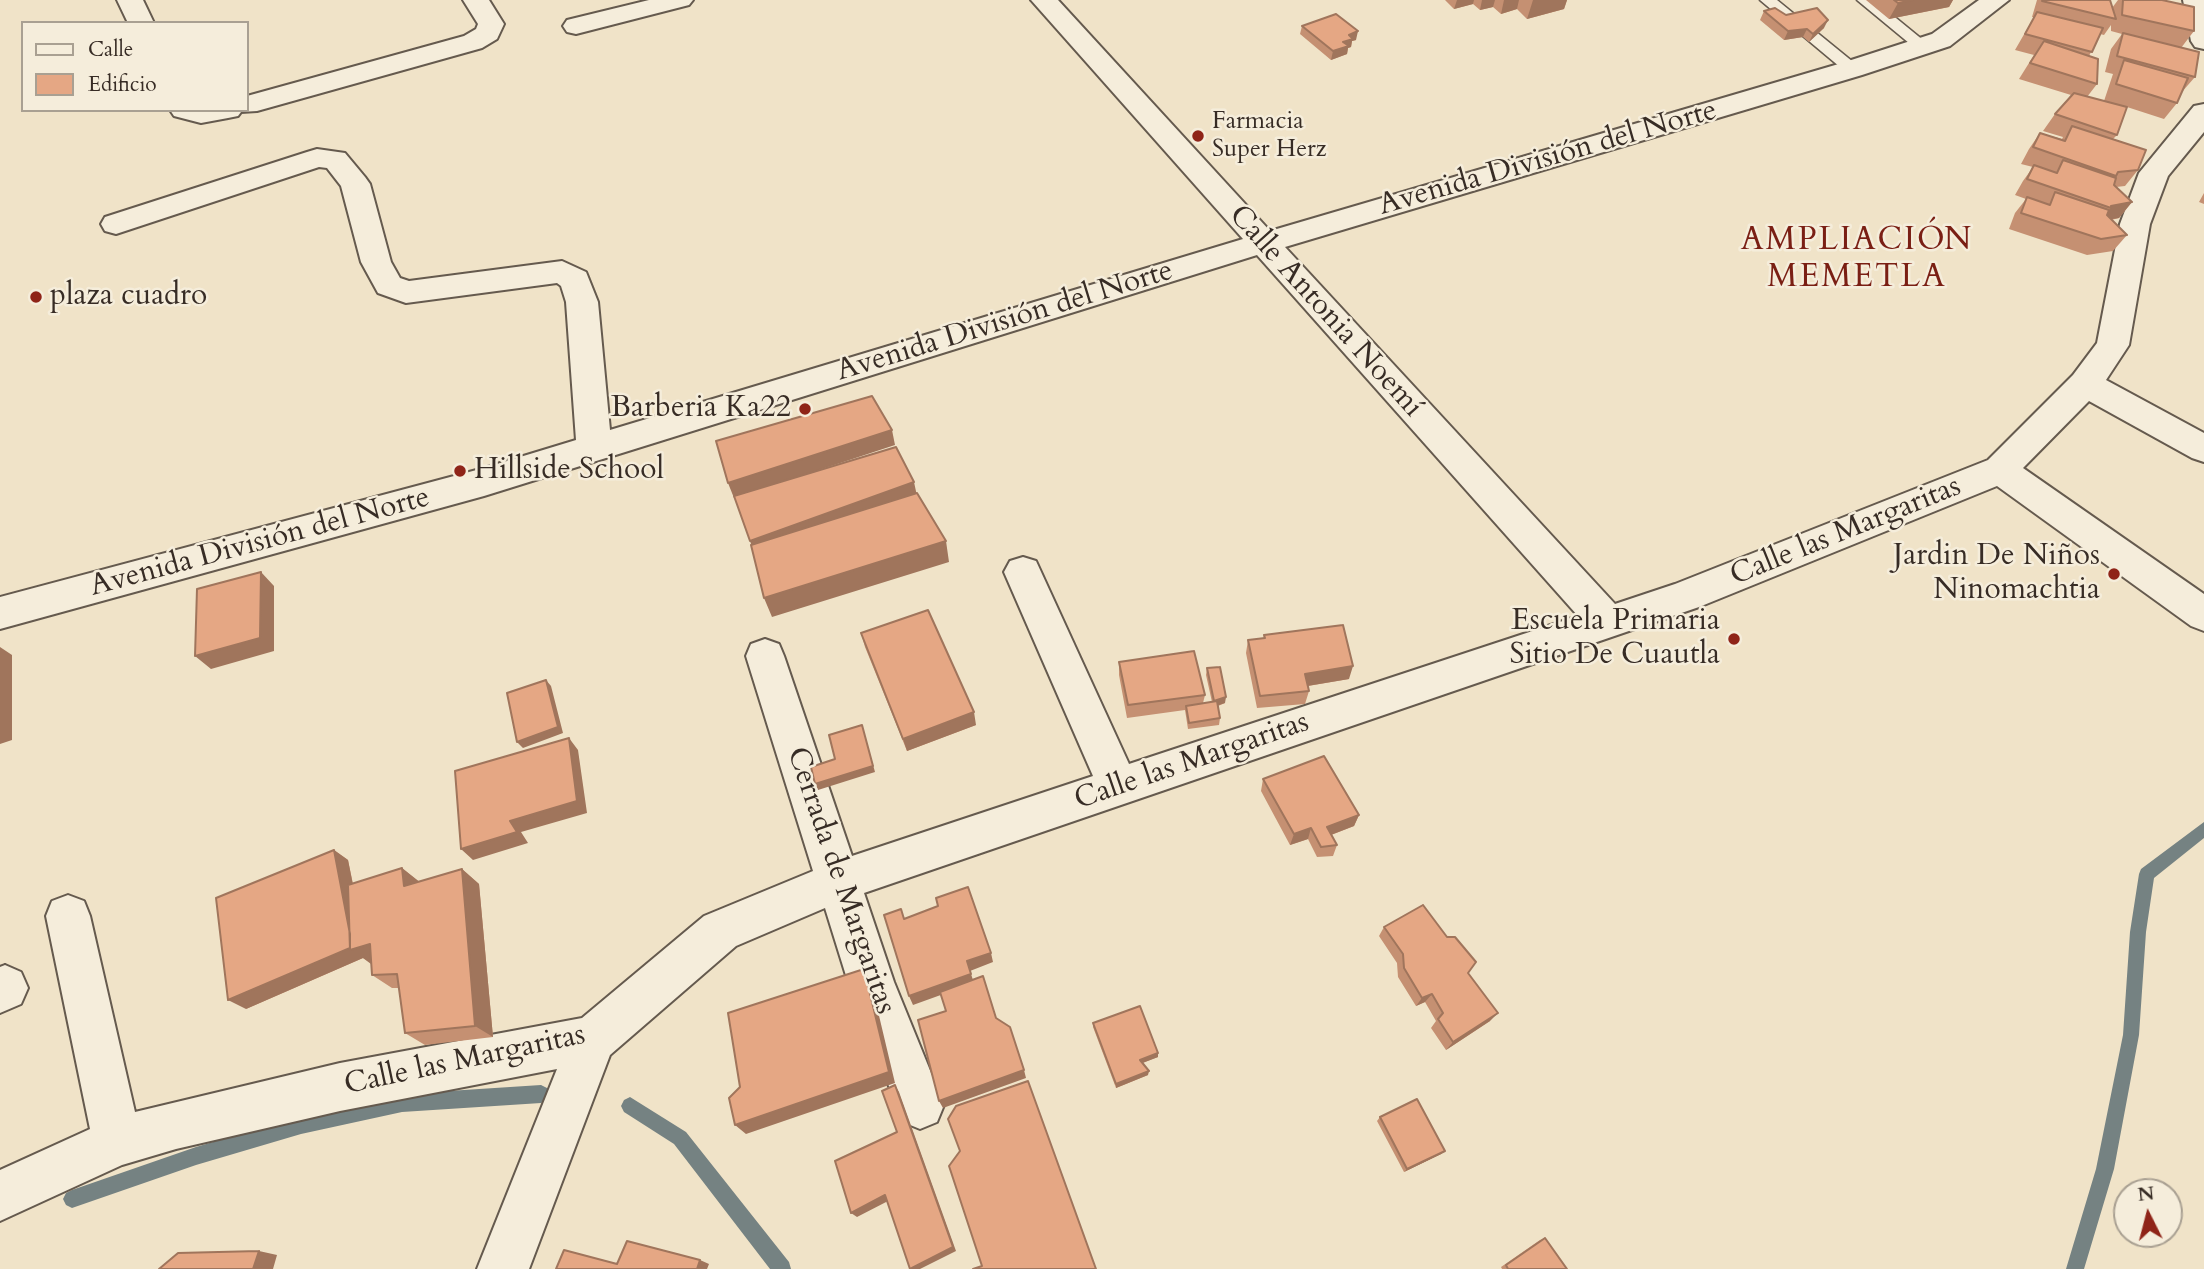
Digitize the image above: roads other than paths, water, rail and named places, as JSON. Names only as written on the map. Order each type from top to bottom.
[{"type":"street","points":[[130,0],[140,21]]},
{"type":"street","points":[[248,105],[473,42],[488,33],[491,24],[475,0]]},
{"type":"street","points":[[576,26],[680,0]]},
{"type":"street","name":"Calle Antonia Noemí","points":[[1044,0],[1608,623]]},
{"type":"street","name":"Avenida División del Norte","points":[[0,613],[484,482],[1263,243],[1852,69],[1952,34],[1996,0]]},
{"type":"street","points":[[2195,1],[2204,41]]},
{"type":"street","points":[[191,112],[201,115],[217,112]]},
{"type":"street","name":"Calle las Margaritas","points":[[0,1196],[117,1142],[176,1125],[340,1087],[593,1039],[720,931],[839,881],[1118,785],[1608,623],[1698,591],[2000,470],[2085,384],[2113,345],[2135,224],[2154,173],[2204,112]]},
{"type":"street","points":[[116,225],[317,158],[335,159],[355,184],[376,262],[388,285],[406,292],[562,272],[575,279],[582,303],[594,449]]},
{"type":"street","points":[[2085,384],[2204,449]]},
{"type":"street","points":[[2000,470],[2204,615]]},
{"type":"street","points":[[1023,572],[1118,785]]},
{"type":"street","name":"Cerrada de Margaritas","points":[[765,656],[871,982],[920,1105]]},
{"type":"street","points":[[68,916],[117,1142]]},
{"type":"street","points":[[503,1269],[593,1039]]},
{"type":"lane","points":[[1768,0],[1852,69]]},
{"type":"lane","points":[[1865,0],[1921,45]]},
{"type":"waterway","points":[[2075,1269],[2105,1169],[2131,1035],[2138,932],[2147,874],[2204,829]]},
{"type":"waterway","points":[[72,1199],[196,1156],[301,1125],[402,1103],[541,1094]]},
{"type":"waterway","points":[[630,1106],[680,1138],[782,1269]]},
{"type":"place","name":"Farmacia Super Herz","points":[[1198,136]]},
{"type":"place","name":"plaza cuadro","points":[[36,297]]},
{"type":"place","name":"Barberia Ka22","points":[[805,409]]},
{"type":"place","name":"Hillside School","points":[[460,471]]},
{"type":"place","name":"Jardin De Niños Ninomachtia","points":[[2114,574]]},
{"type":"place","name":"Escuela Primaria Sitio De Cuautla","points":[[1734,639]]},
{"type":"district","name":"AMPLIACIÓN MEMETLA","points":[[1857,260]]}]
